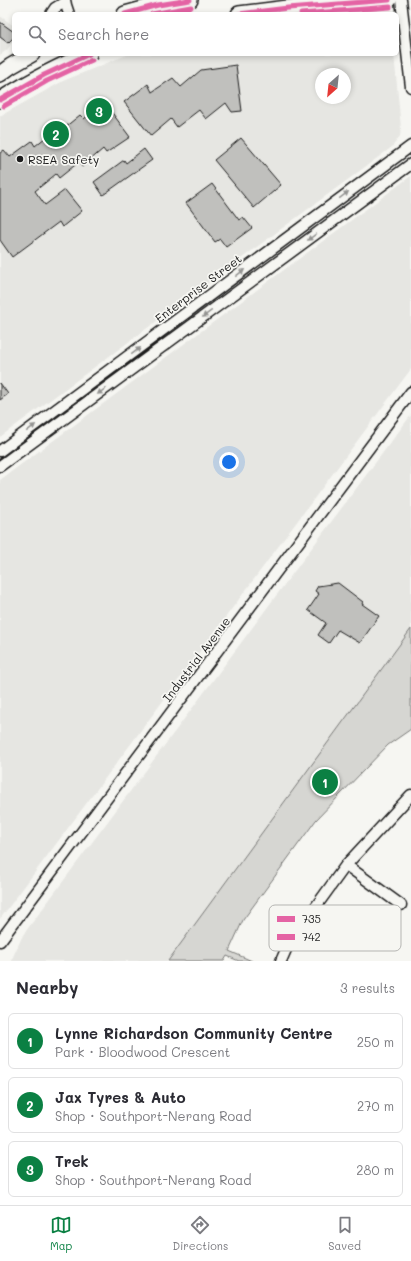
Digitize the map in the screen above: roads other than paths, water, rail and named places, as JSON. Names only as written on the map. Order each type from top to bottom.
[{"type":"main road","points":[[132,12],[158,5],[190,0]]},
{"type":"main road","points":[[255,12],[389,0]]},
{"type":"main road","points":[[0,74],[29,56]]},
{"type":"main road","points":[[0,100],[62,65],[83,56]]},
{"type":"street","points":[[401,0],[411,87]]},
{"type":"street","points":[[52,12],[55,8],[65,1],[68,12]]},
{"type":"street","name":"Enterprise Street","points":[[0,452],[411,146]]},
{"type":"street","points":[[0,466],[411,164]]},
{"type":"street","name":"Industrial Avenue","points":[[0,941],[411,392]]},
{"type":"street","points":[[317,905],[346,865],[411,795]]},
{"type":"street","points":[[346,865],[402,905]]},
{"type":"street","points":[[281,961],[285,951]]},
{"type":"place","name":"Trek","points":[[99,111]]},
{"type":"place","name":"Jax Tyres & Auto","points":[[56,134]]},
{"type":"place","name":"RSEA Safety","points":[[20,159]]},
{"type":"place","name":"Lynne Richardson Community Centre","points":[[325,782]]}]
